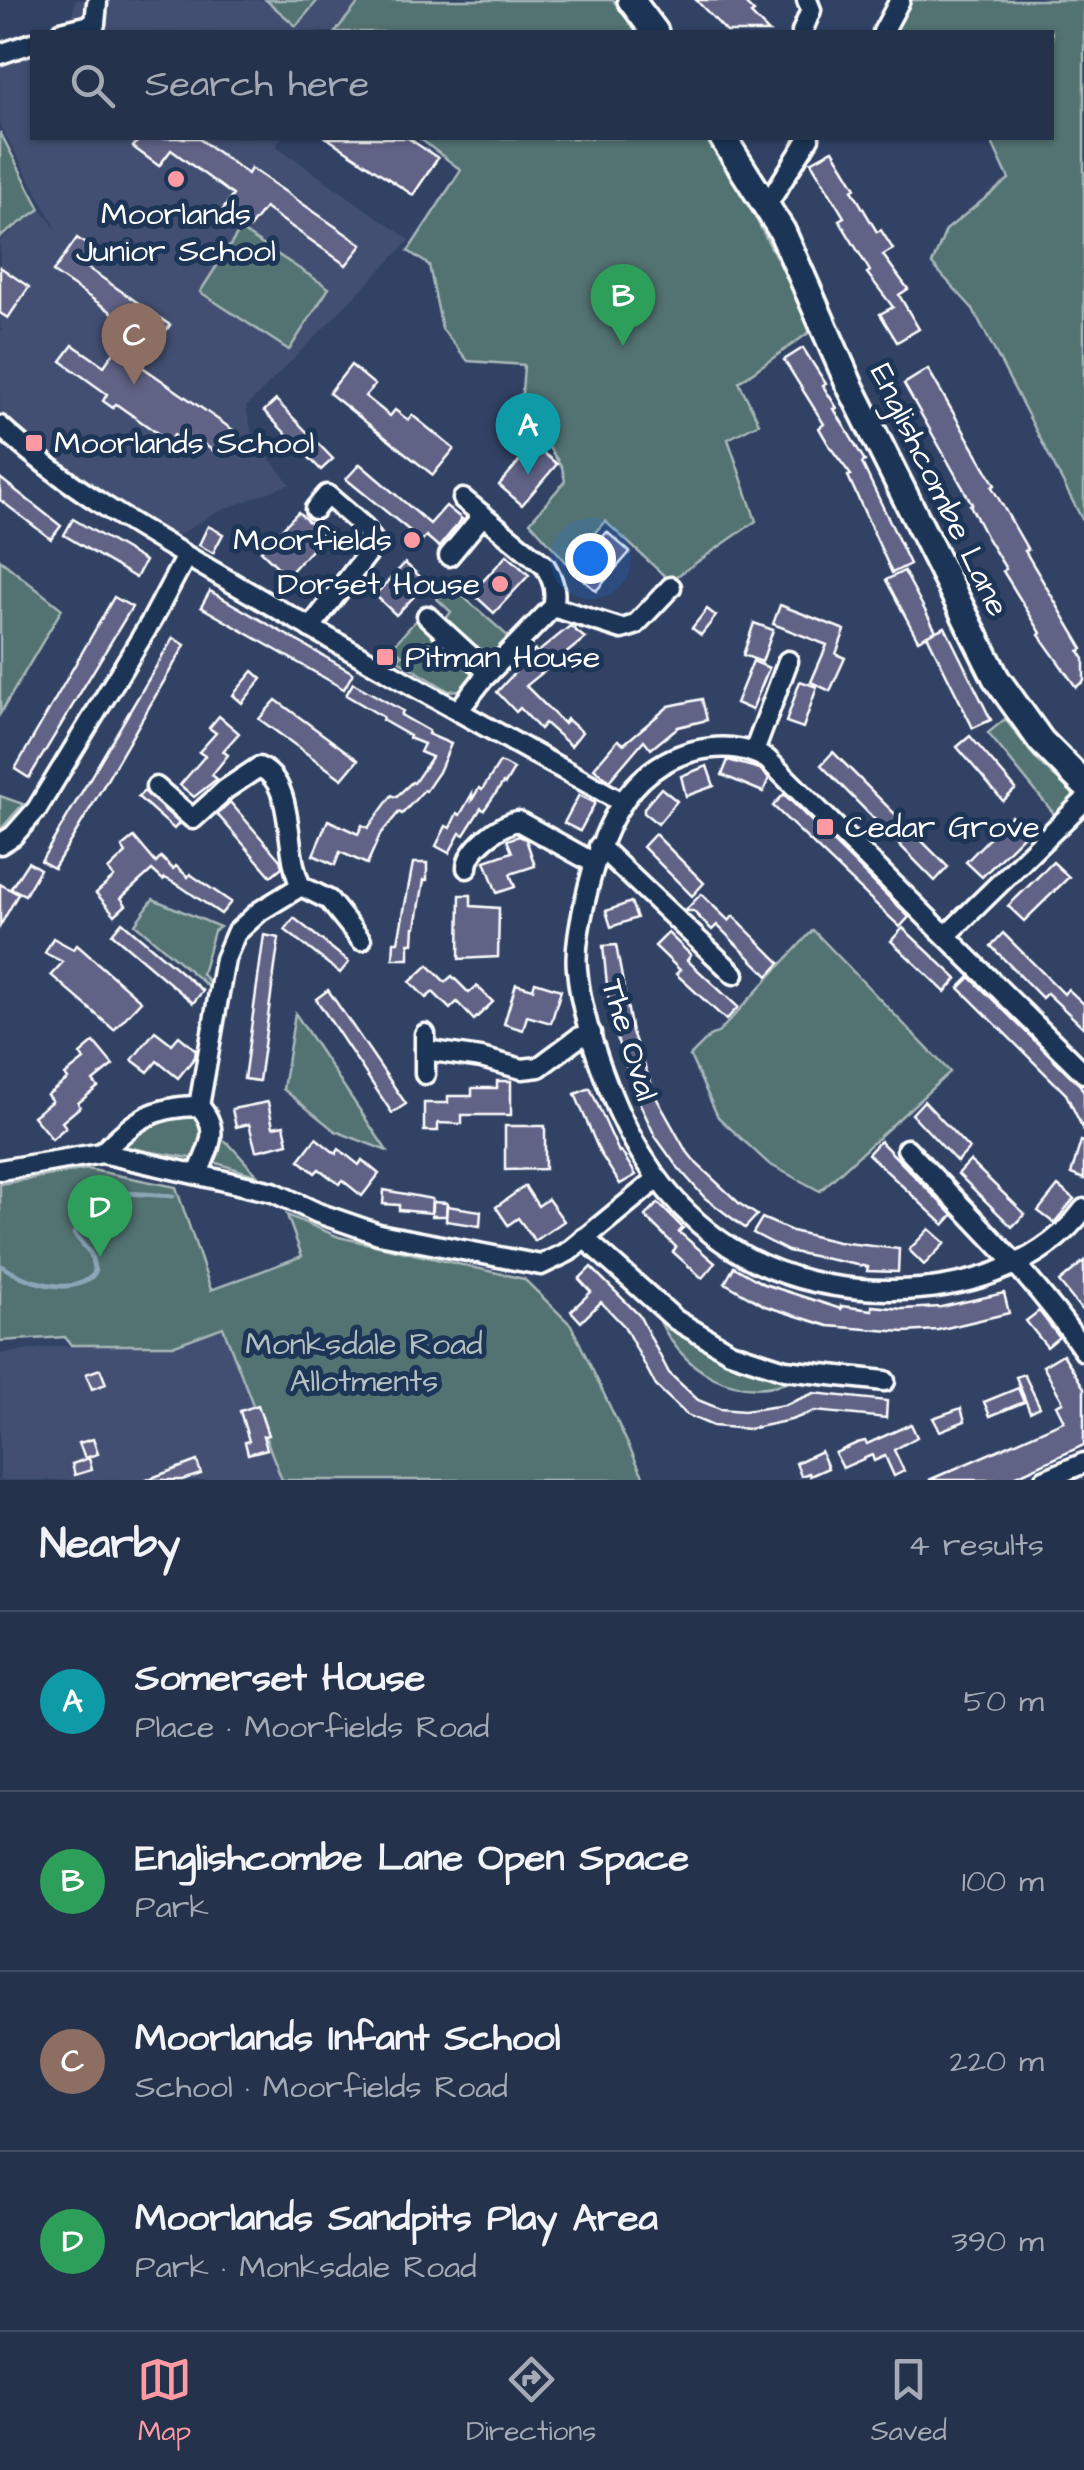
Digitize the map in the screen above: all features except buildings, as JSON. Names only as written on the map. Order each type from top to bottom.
[{"type":"street","points":[[631,0],[653,30]]},
{"type":"street","points":[[803,30],[811,10],[807,0]]},
{"type":"street","points":[[884,30],[900,0]]},
{"type":"street","points":[[70,30],[95,24],[97,3]]},
{"type":"street","points":[[0,54],[30,45]]},
{"type":"street","name":"Englishcombe Lane","points":[[724,140],[767,205],[849,384],[996,678],[1041,741],[1084,784]]},
{"type":"street","points":[[767,205],[809,140]]},
{"type":"street","points":[[0,426],[87,494],[186,556],[622,802]]},
{"type":"street","points":[[310,628],[375,544],[364,526],[326,496]]},
{"type":"street","points":[[458,711],[553,607],[555,588],[545,566],[463,499]]},
{"type":"street","points":[[449,556],[483,515]]},
{"type":"street","points":[[0,844],[13,836],[37,809],[152,620],[186,556]]},
{"type":"street","points":[[553,607],[622,629],[635,625],[672,587]]},
{"type":"street","points":[[427,616],[490,673]]},
{"type":"street","points":[[788,661],[754,752],[767,759],[1084,1073]]},
{"type":"street","name":"The Oval","points":[[754,752],[719,745],[678,755],[645,776],[622,802],[596,854],[580,925],[576,967],[591,1033],[622,1122],[656,1180],[715,1237],[742,1255],[804,1280],[881,1290],[926,1290],[983,1277],[1018,1263],[1050,1242],[1084,1209]]},
{"type":"street","points":[[156,787],[193,819],[245,774],[259,766],[269,771],[281,788],[294,872],[300,886],[329,900],[361,940]]},
{"type":"street","points":[[947,935],[1084,801]]},
{"type":"street","points":[[467,868],[471,852],[509,822],[518,821],[596,854],[734,974]]},
{"type":"street","points":[[199,1106],[225,959],[236,933],[300,886]]},
{"type":"street","points":[[425,1074],[425,1042],[522,1070],[538,1068],[591,1033]]},
{"type":"street","points":[[102,1153],[125,1129],[152,1113],[172,1106],[199,1106],[210,1118],[213,1133],[198,1174]]},
{"type":"street","points":[[907,1150],[1018,1263],[1084,1351]]},
{"type":"street","points":[[0,1170],[102,1153],[273,1192],[318,1214],[378,1234],[541,1266],[553,1262],[656,1180]]},
{"type":"street","points":[[584,1238],[676,1320],[730,1352],[786,1370],[885,1380]]},
{"type":"street","points":[[1044,1480],[1084,1464]]},
{"type":"shaded area","points":[[75,0],[362,0],[334,30],[46,30],[71,22]]},
{"type":"shaded area","points":[[30,36],[30,140],[280,140],[276,146],[410,240],[246,407],[253,438],[290,484],[212,514],[175,538],[100,491],[0,413],[0,330],[5,332],[0,328],[0,241],[41,210],[59,233],[0,125],[0,46]]},
{"type":"shaded area","points":[[223,1327],[282,1480],[0,1480],[0,1354],[60,1346],[176,1346]]},
{"type":"green space","points":[[266,0],[318,0],[296,26]]},
{"type":"green space","points":[[361,0],[613,0],[636,30],[337,30]]},
{"type":"green space","points":[[907,0],[1084,0],[1084,523],[973,309],[932,264],[946,230],[1009,179],[991,140],[1054,140],[1054,30],[889,30]]},
{"type":"green space","points":[[0,132],[40,209],[0,237]]},
{"type":"green space","points":[[422,140],[708,140],[754,215],[814,329],[739,382],[759,423],[728,439],[756,521],[670,581],[605,521],[568,564],[530,522],[565,481],[562,467],[521,406],[524,365],[468,361],[442,329],[429,265],[408,251],[461,170]]},
{"type":"green space","points":[[240,230],[329,288],[289,350],[200,292]]},
{"type":"green space","points":[[0,560],[62,609],[0,714]]},
{"type":"green space","points":[[450,585],[510,638],[489,659],[445,620],[451,612],[437,599]]},
{"type":"green space","points":[[419,617],[473,667],[460,690],[449,691],[398,660],[402,655],[392,647]]},
{"type":"green space","points":[[1005,719],[1037,760],[1075,796],[1055,815],[988,733]]},
{"type":"green space","points":[[0,796],[23,804],[0,830]]},
{"type":"green space","points":[[153,899],[220,927],[214,931],[202,974],[210,988],[135,924]]},
{"type":"green space","points":[[813,930],[950,1072],[820,1191],[769,1164],[718,1117],[690,1056],[718,1033]]},
{"type":"green space","points":[[295,1013],[387,1151],[335,1131],[283,1089]]},
{"type":"green space","points":[[171,1112],[190,1112],[206,1129],[228,1143],[258,1176],[210,1161],[126,1148],[130,1133]]},
{"type":"green space","name":"Monksdale Road Allotments","points":[[87,1169],[176,1187],[211,1290],[302,1256],[287,1215],[339,1237],[524,1279],[571,1325],[645,1480],[282,1480],[223,1327],[175,1345],[71,1345],[65,1337],[0,1341],[0,1184]]},
{"type":"green space","points":[[656,1312],[797,1379],[752,1387],[712,1377],[679,1351]]},
{"type":"waterway","points":[[0,1265],[48,1285],[86,1281],[95,1273],[91,1254],[74,1234],[91,1197],[112,1192],[173,1196]]},
{"type":"place","name":"Moorlands Junior School","points":[[176,179]]},
{"type":"place","name":"Englishcombe Lane Open Space","points":[[623,346]]},
{"type":"place","name":"Moorlands Infant School","points":[[134,385]]},
{"type":"place","name":"Moorlands School","points":[[34,443]]},
{"type":"place","name":"Somerset House","points":[[528,475]]},
{"type":"place","name":"Moorfields","points":[[412,540]]},
{"type":"place","name":"Dorset House","points":[[500,584]]},
{"type":"place","name":"Pitman House","points":[[385,657]]},
{"type":"place","name":"Cedar Grove","points":[[825,827]]},
{"type":"place","name":"Moorlands Sandpits Play Area","points":[[100,1257]]}]
